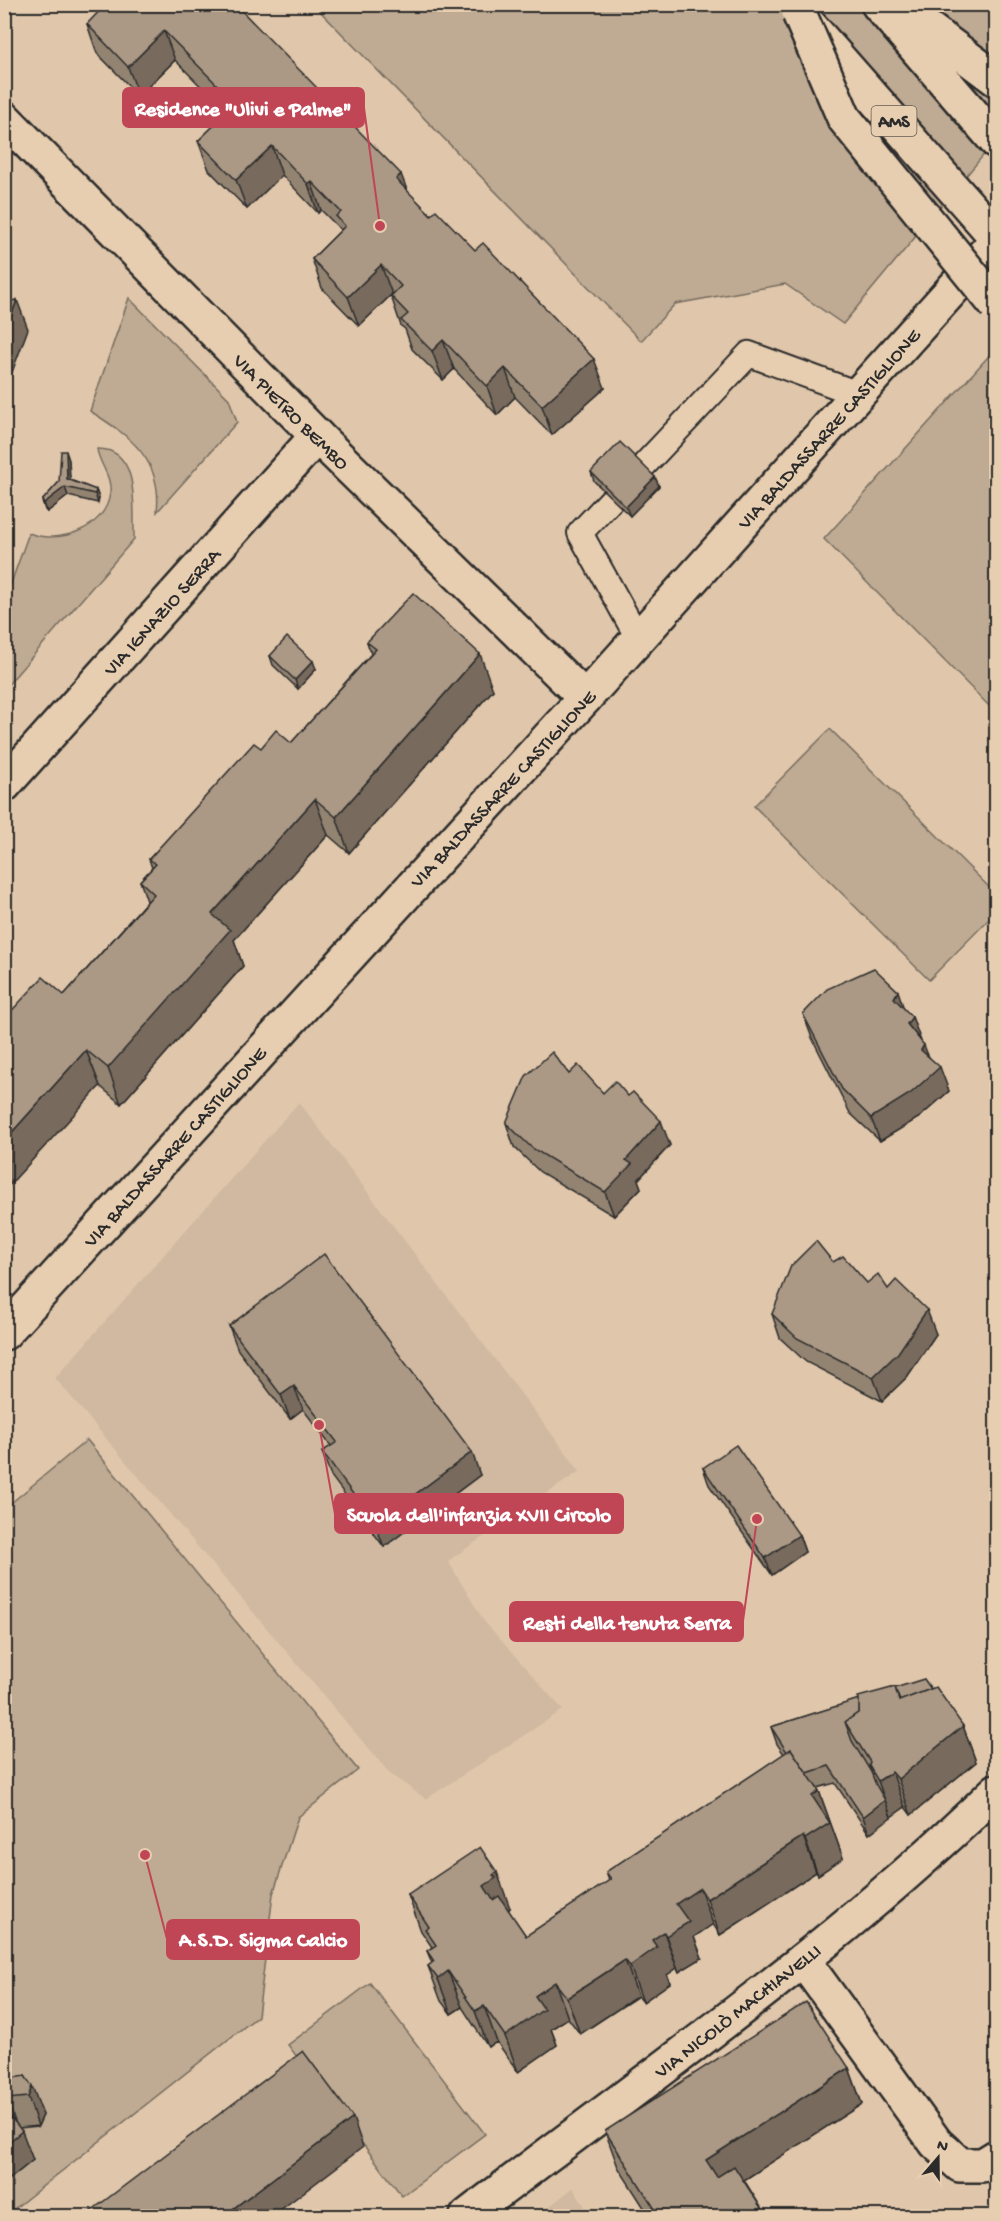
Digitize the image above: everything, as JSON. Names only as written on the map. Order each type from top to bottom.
[{"type":"main road","points":[[878,4],[996,141]]},
{"type":"main road","points":[[896,4],[996,79]]},
{"type":"main road","points":[[795,9],[844,118],[996,305]]},
{"type":"main road","name":"AMS","points":[[795,9],[996,239]]},
{"type":"main road","name":"VIA PIETRO BEMBO","points":[[4,118],[317,436],[585,698]]},
{"type":"main road","name":"VIA BALDASSARRE CASTIGLIONE","points":[[4,1333],[585,698],[996,239]]},
{"type":"main road","name":"VIA IGNAZIO SERRA","points":[[4,785],[317,436]]},
{"type":"main road","name":"VIA NICOLÒ MACHIAVELLI","points":[[467,2217],[803,1960],[936,1851],[996,1791]]},
{"type":"main road","points":[[803,1960],[936,2143],[960,2165],[983,2165],[996,2157]]},
{"type":"lane","points":[[638,638],[580,533],[749,354],[858,394]]},
{"type":"shaded area","points":[[314,5],[996,5],[996,140],[843,324],[785,284],[675,304],[641,341]]},
{"type":"shaded area","points":[[129,298],[229,399],[237,422],[157,512],[155,478],[141,451],[118,430],[90,411]]},
{"type":"shaded area","points":[[996,348],[996,713],[824,539]]},
{"type":"shaded area","points":[[97,449],[111,451],[121,458],[128,469],[132,482],[134,539],[5,688],[5,600],[29,533],[53,537],[66,535],[90,525],[100,516],[107,506],[110,487]]},
{"type":"shaded area","points":[[830,729],[996,894],[996,912],[929,980],[754,806]]},
{"type":"shaded area","points":[[299,1102],[580,1471],[448,1561],[484,1621],[563,1710],[426,1799],[390,1774],[55,1378]]},
{"type":"shaded area","points":[[87,1440],[358,1770],[298,1817],[273,1894],[258,2016],[5,2216],[5,1508]]},
{"type":"shaded area","points":[[370,1983],[485,2134],[402,2196],[288,2045]]},
{"type":"shaded area","points":[[573,2188],[591,2216],[537,2216]]},
{"type":"building","points":[[106,4],[235,4],[401,174],[396,179],[431,215],[436,210],[475,250],[483,243],[594,359],[542,406],[505,368],[487,386],[443,340],[432,351],[401,320],[408,314],[391,296],[401,286],[381,265],[348,297],[312,259],[345,226],[336,216],[341,212],[311,181],[308,184],[272,146],[236,180],[198,141],[236,104],[164,31],[128,67],[87,24]]},
{"type":"building","points":[[17,300],[4,335],[4,302]]},
{"type":"building","points":[[620,442],[655,477],[626,507],[591,472]]},
{"type":"building","points":[[61,451],[66,451],[67,479],[96,490],[95,494],[65,487],[44,503],[42,501],[59,482]]},
{"type":"building","points":[[413,593],[480,654],[336,817],[315,799],[212,914],[230,930],[108,1068],[86,1050],[4,1141],[4,1019],[43,977],[64,995],[154,894],[140,881],[156,864],[149,859],[254,743],[261,748],[276,730],[291,743],[376,649],[367,642]]},
{"type":"building","points":[[287,637],[313,661],[295,680],[270,656]]},
{"type":"building","points":[[874,968],[898,991],[894,998],[912,1017],[907,1024],[924,1045],[921,1050],[940,1067],[911,1093],[871,1118],[842,1089],[803,1014],[827,989]]},
{"type":"building","points":[[552,1052],[569,1074],[578,1065],[603,1093],[615,1081],[628,1096],[633,1092],[661,1121],[626,1160],[632,1164],[605,1192],[532,1148],[506,1123],[526,1076]]},
{"type":"building","points":[[816,1241],[833,1262],[843,1256],[867,1283],[878,1274],[888,1289],[896,1280],[927,1310],[898,1353],[873,1377],[797,1338],[772,1314],[791,1266]]},
{"type":"building","points":[[324,1254],[472,1452],[375,1524],[322,1452],[337,1442],[294,1386],[281,1395],[229,1326]]},
{"type":"building","points":[[736,1445],[799,1535],[765,1558],[703,1468]]},
{"type":"building","points":[[924,1679],[931,1689],[900,1701],[895,1688]]},
{"type":"building","points":[[895,1687],[899,1701],[936,1687],[963,1726],[898,1779],[892,1772],[878,1781],[869,1766],[870,1762],[845,1722],[859,1712],[858,1697]]},
{"type":"building","points":[[859,1699],[859,1712],[845,1722],[852,1741],[885,1800],[863,1817],[829,1766],[807,1773],[791,1749],[787,1752],[771,1727]]},
{"type":"building","points":[[791,1749],[819,1791],[812,1796],[830,1823],[805,1839],[803,1836],[707,1899],[700,1888],[676,1904],[689,1922],[666,1936],[664,1932],[652,1940],[657,1947],[630,1966],[625,1960],[567,1998],[555,1982],[535,1996],[544,2009],[505,2036],[484,2006],[475,2011],[448,1971],[438,1979],[428,1966],[434,1961],[427,1951],[436,1945],[425,1929],[429,1927],[408,1895],[480,1847],[497,1872],[493,1875],[496,1878],[484,1886],[493,1900],[499,1896],[526,1936],[611,1879],[606,1872]]},
{"type":"building","points":[[806,2002],[849,2068],[706,2160],[717,2177],[734,2166],[767,2217],[660,2217],[605,2131]]},
{"type":"building","points":[[303,2051],[353,2118],[222,2217],[83,2217]]},
{"type":"building","points":[[25,2076],[32,2086],[28,2097],[7,2099],[4,2092],[6,2079]]},
{"type":"building","points":[[4,2109],[22,2131],[4,2146]]},
{"type":"place","name":"Residence \"Ulivi e Palme\"","points":[[380,226]]},
{"type":"place","name":"Scuola dell'infanzia XVII Circolo","points":[[319,1425]]},
{"type":"place","name":"Resti della tenuta Serra","points":[[757,1519]]},
{"type":"place","name":"A.S.D. Sigma Calcio","points":[[145,1855]]}]
